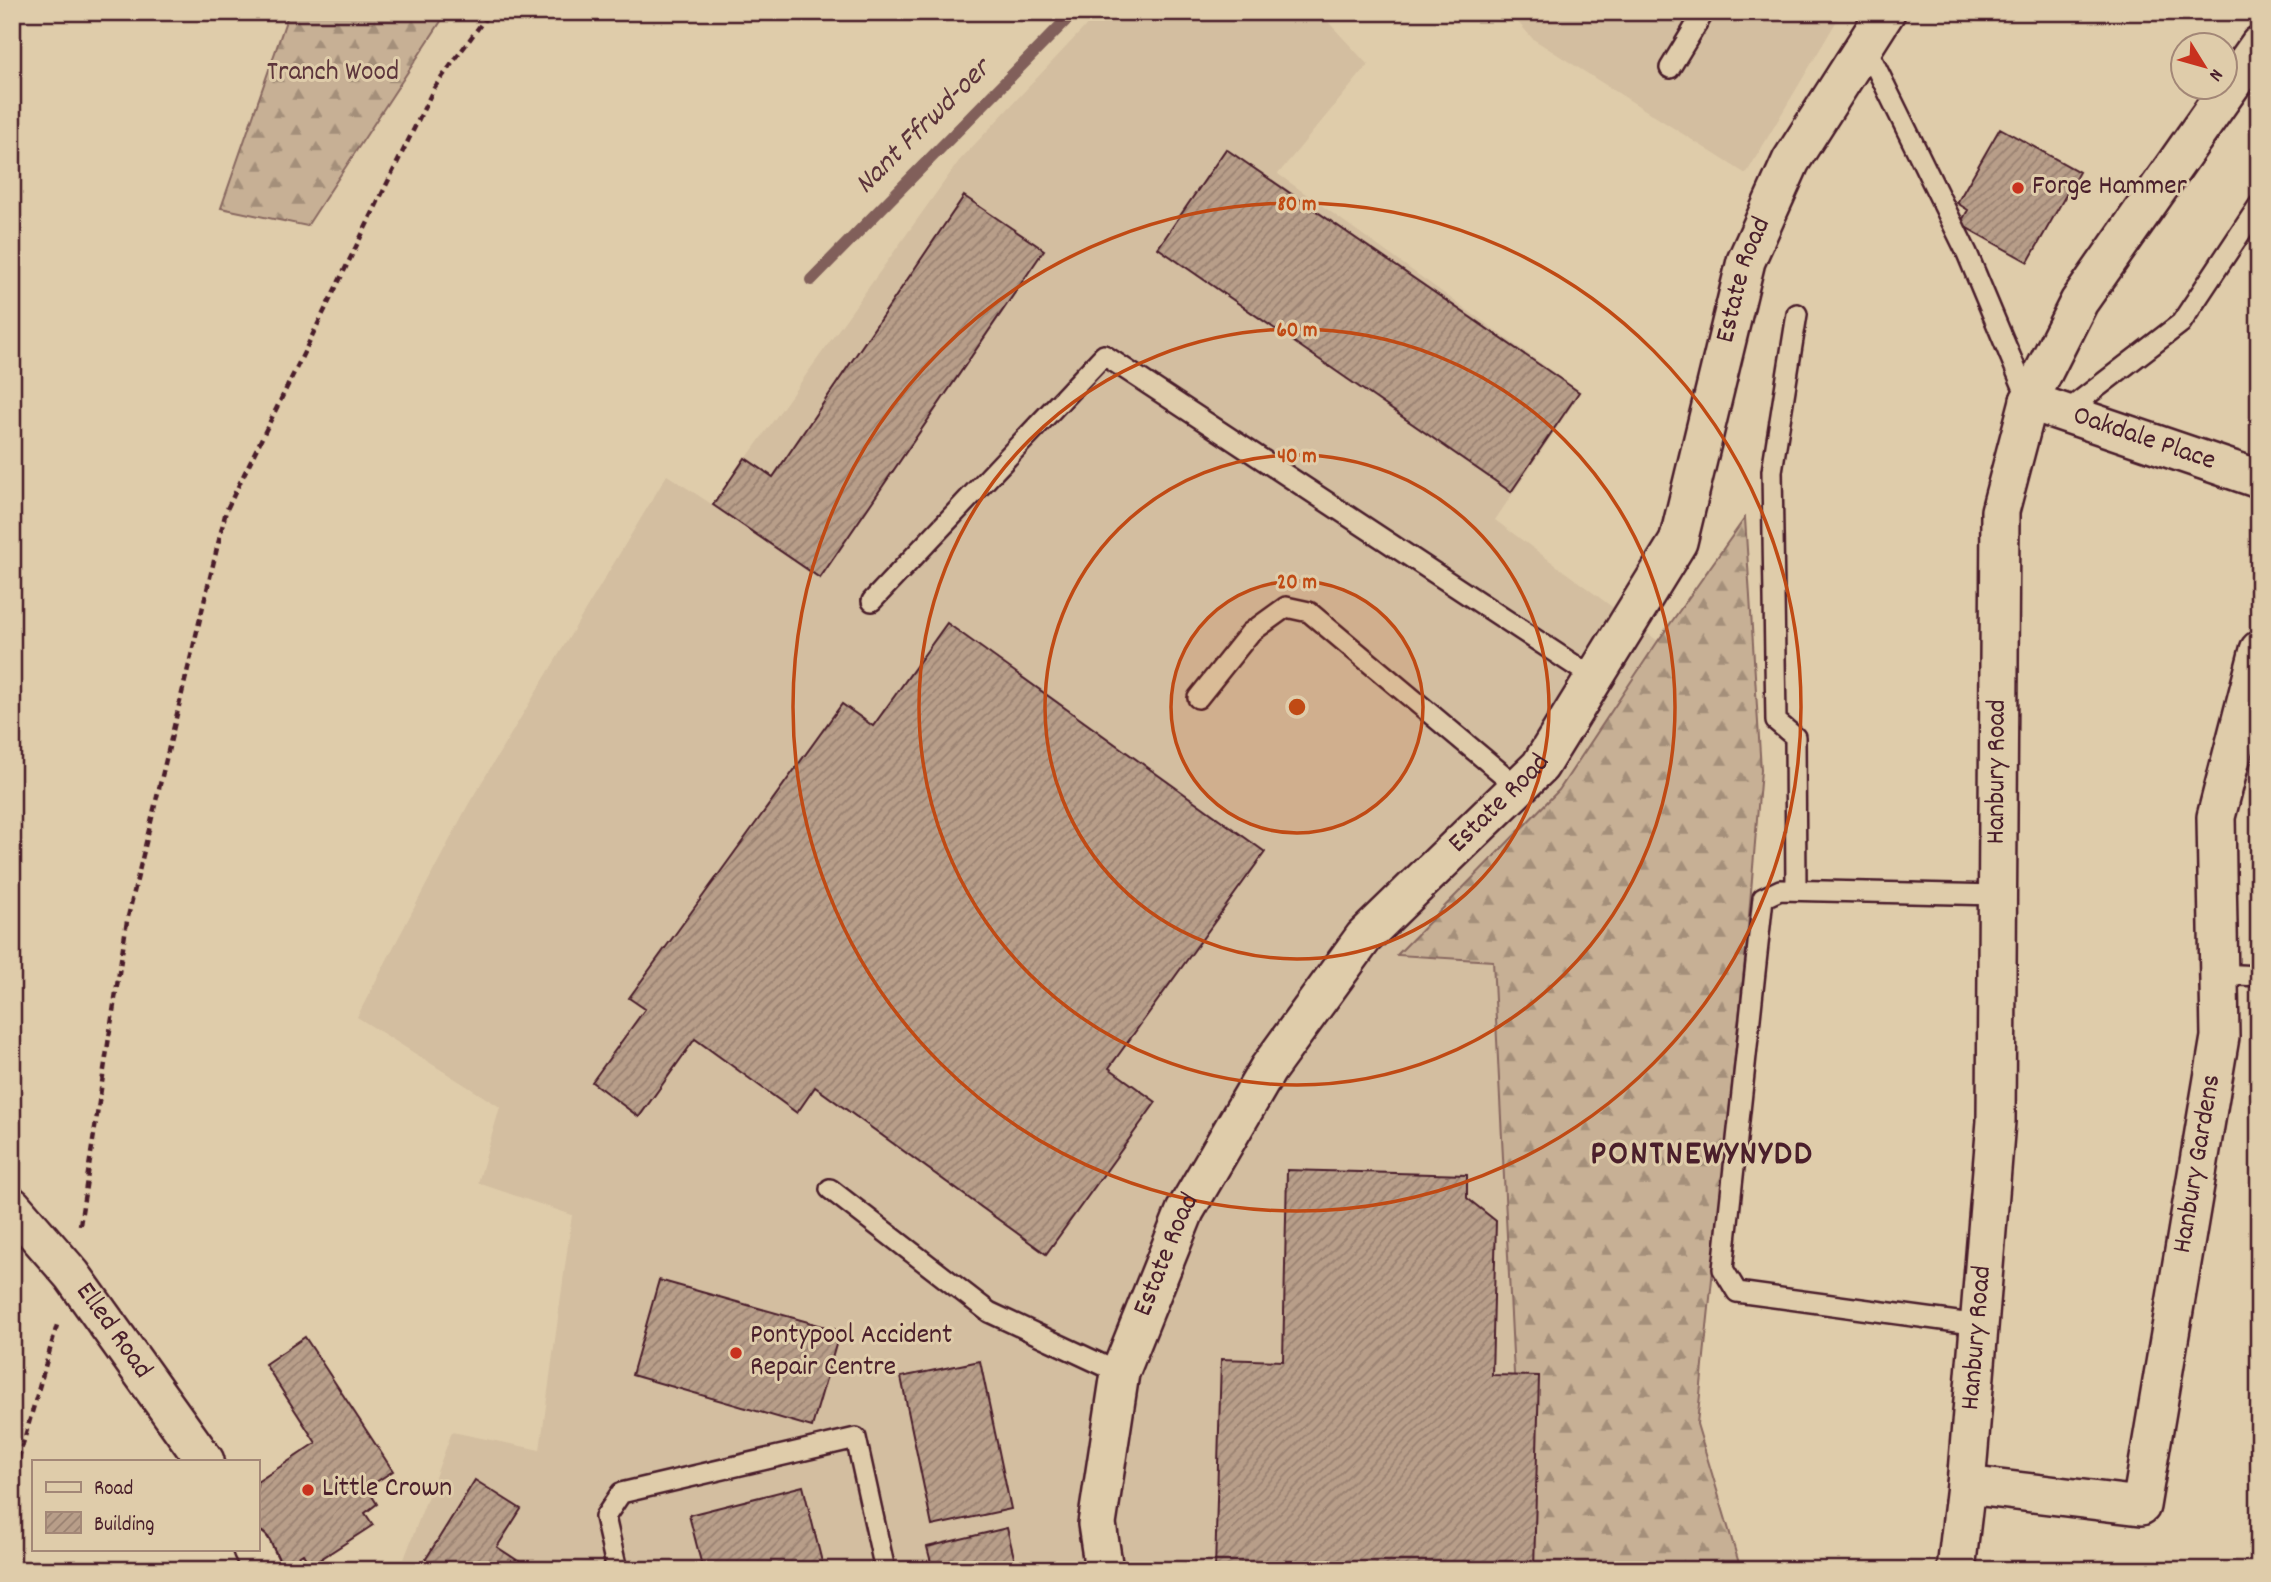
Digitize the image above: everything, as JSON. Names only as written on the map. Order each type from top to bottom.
[{"type":"street","name":"Estate Road","points":[[1104,1570],[1097,1524],[1120,1373],[1185,1211],[1268,1069],[1364,937],[1540,766],[1678,542],[1746,261],[1791,161],[1886,12]]},
{"type":"street","name":"Hanbury Road","points":[[1956,1570],[1966,1485],[1996,1121],[2000,511],[2029,401],[2079,302],[2259,45]]},
{"type":"street","name":"Oakdale Place","points":[[2029,401],[2259,479]]},
{"type":"street","name":"Hanbury Gardens","points":[[1966,1485],[2141,1506],[2220,1037],[2217,817],[2259,650]]},
{"type":"street","name":"Elled Road","points":[[12,1206],[72,1275],[204,1460]]},
{"type":"street","points":[[252,1550],[262,1570]]},
{"type":"lane","points":[[1670,68],[1704,12]]},
{"type":"lane","points":[[1866,47],[1967,253],[2029,401]]},
{"type":"lane","points":[[2064,413],[2181,323],[2259,205]]},
{"type":"lane","points":[[1796,890],[1795,737],[1776,721],[1772,471],[1797,314]]},
{"type":"lane","points":[[872,601],[1104,355],[1594,678]]},
{"type":"lane","points":[[1198,698],[1250,633],[1286,607],[1310,612],[1519,788]]},
{"type":"lane","points":[[1979,1325],[1737,1292],[1723,1269],[1763,898],[1780,890],[1997,895]]},
{"type":"lane","points":[[2219,974],[2259,976]]},
{"type":"lane","points":[[830,1189],[989,1312],[1120,1373]]},
{"type":"lane","points":[[617,1570],[605,1517],[621,1493],[856,1438],[885,1570]]},
{"type":"path","points":[[12,1482],[72,1275],[128,921],[226,511],[434,88],[489,12]]},
{"type":"shaded area","points":[[1099,12],[1319,12],[1368,65],[1278,174],[1581,392],[1495,520],[1658,641],[1559,790],[1397,955],[1493,960],[1524,1570],[400,1570],[452,1432],[540,1450],[572,1215],[478,1183],[500,1107],[357,1017],[468,805],[667,475],[713,505],[959,161]]},
{"type":"shaded area","points":[[1509,12],[1842,12],[1746,174],[1533,39]]},
{"type":"green space","name":"Tranch Wood","points":[[289,12],[447,12],[307,226],[221,208]]},
{"type":"green space","points":[[1745,518],[1761,770],[1747,940],[1697,1424],[1741,1570],[1524,1570],[1493,961],[1397,955],[1559,790],[1658,641]]},
{"type":"building","name":"Forge Hammer","points":[[2000,128],[2079,172],[2028,262],[1960,224],[1968,210],[1957,203]]},
{"type":"building","points":[[1226,149],[1579,392],[1511,492],[1158,248]]},
{"type":"building","points":[[964,196],[1044,250],[820,578],[713,505],[745,458],[773,477]]},
{"type":"building","points":[[947,623],[1265,852],[1109,1068],[1156,1102],[1046,1254],[815,1087],[797,1113],[695,1039],[639,1117],[592,1082],[645,1009],[629,998],[842,704],[873,726]]},
{"type":"building","points":[[1287,1170],[1467,1175],[1467,1198],[1496,1221],[1492,1375],[1539,1376],[1534,1570],[1215,1570],[1221,1359],[1283,1361]]},
{"type":"building","name":"Pontypool Accident Repair Centre","points":[[659,1280],[840,1331],[812,1427],[632,1375]]},
{"type":"building","points":[[305,1337],[393,1471],[367,1488],[377,1504],[365,1513],[373,1525],[310,1566],[303,1554],[281,1568],[259,1535],[259,1481],[316,1443],[265,1364]]},
{"type":"building","points":[[980,1361],[1011,1509],[932,1526],[901,1377]]},
{"type":"building","points":[[475,1480],[521,1509],[497,1547],[532,1570],[419,1570]]},
{"type":"building","points":[[803,1486],[824,1570],[703,1570],[689,1515]]},
{"type":"building","points":[[1007,1528],[1017,1570],[933,1570],[927,1547]]},
{"type":"waterway","name":"Nant Ffrwd-oer","points":[[811,280],[1074,12]]},
{"type":"place","name":"Forge Hammer","points":[[2018,188]]},
{"type":"place","name":"Pontypool Accident Repair Centre","points":[[736,1353]]},
{"type":"place","name":"Little Crown","points":[[308,1490]]},
{"type":"district","name":"PONTNEWYNYDD","points":[[1702,1156]]}]
